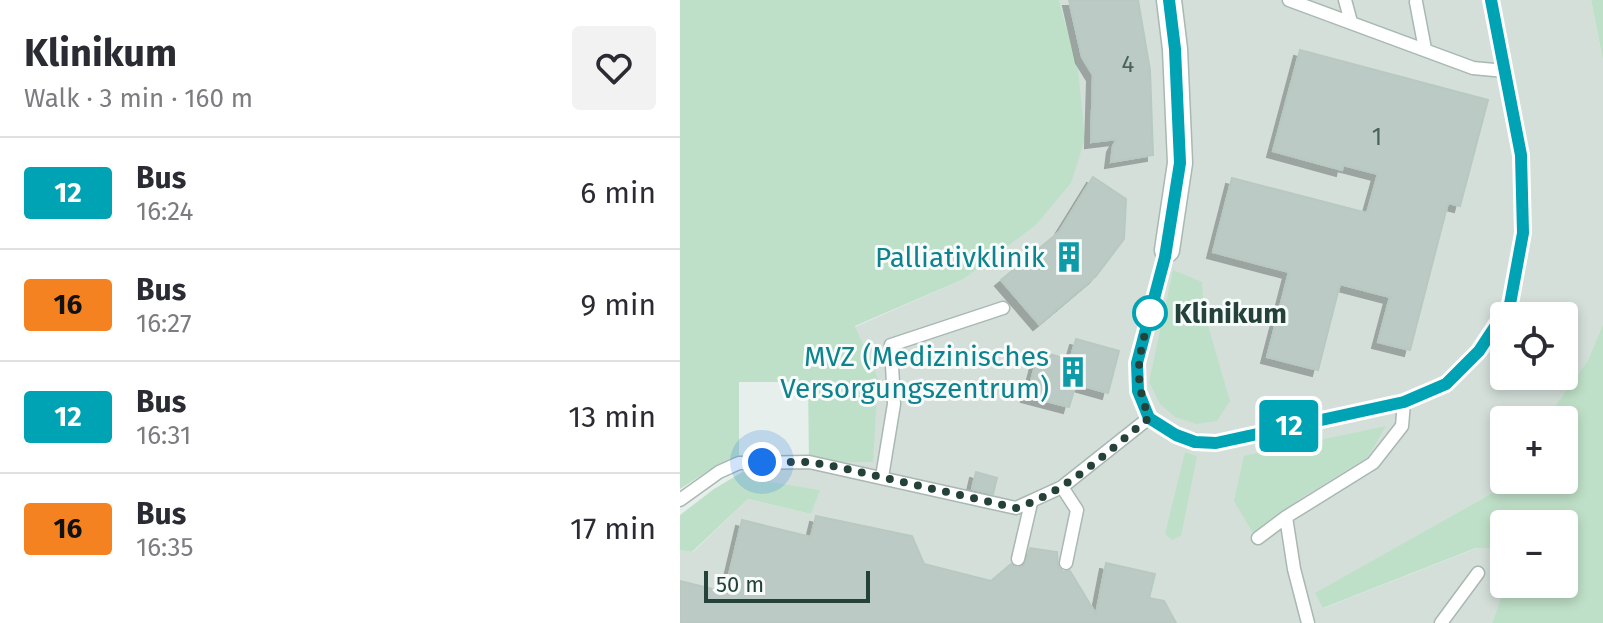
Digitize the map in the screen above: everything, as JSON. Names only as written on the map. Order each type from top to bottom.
[{"type":"street","points":[[1167,250],[1180,163],[1175,49],[1169,0]]},
{"type":"lane","points":[[1289,0],[1473,68],[1505,71]]},
{"type":"lane","points":[[1345,0],[1351,22]]},
{"type":"lane","points":[[1167,250],[1137,363],[1138,391],[1149,418],[1176,435],[1195,442],[1216,443],[1404,402],[1446,384],[1479,351],[1510,304],[1523,233],[1521,155],[1491,0]]},
{"type":"lane","points":[[1416,2],[1425,49]]},
{"type":"lane","points":[[882,477],[894,404],[891,345],[1003,308]]},
{"type":"lane","points":[[1258,538],[1373,463],[1402,426],[1404,402]]},
{"type":"lane","points":[[680,500],[719,472],[739,463],[809,462],[1016,508],[1062,487],[1149,418]]},
{"type":"lane","points":[[1062,487],[1077,510],[1066,563]]},
{"type":"lane","points":[[1018,559],[1031,503]]},
{"type":"lane","points":[[1286,517],[1294,569],[1308,623]]},
{"type":"lane","points":[[1441,623],[1478,573]]},
{"type":"shaded area","points":[[1059,0],[1591,0],[1603,61],[1603,324],[1588,360],[1578,374],[1578,302],[1490,302],[1490,390],[1566,390],[1555,406],[1490,406],[1490,494],[1316,593],[1324,608],[1477,548],[1490,548],[1490,598],[1501,598],[1492,623],[680,623],[680,550],[693,552],[748,499],[811,514],[819,490],[772,482],[739,463],[809,462],[878,378],[855,327],[964,279],[1035,226],[1078,69]]},
{"type":"green space","points":[[680,0],[1059,0],[1078,69],[1085,139],[1071,183],[1035,226],[964,279],[855,326],[878,378],[873,462],[809,462],[808,382],[739,382],[739,463],[717,465],[680,489]]},
{"type":"green space","points":[[1591,0],[1603,0],[1603,61]]},
{"type":"green space","points":[[1173,270],[1202,282],[1204,312],[1230,401],[1217,421],[1196,424],[1175,417],[1160,404],[1149,382]]},
{"type":"green space","points":[[1603,324],[1603,623],[1492,623],[1501,598],[1578,598],[1578,510],[1490,510],[1490,548],[1476,548],[1323,608],[1315,593],[1490,494],[1578,494],[1578,406],[1555,406],[1566,390],[1578,390],[1578,374],[1588,360]]},
{"type":"green space","points":[[1386,426],[1368,457],[1298,500],[1253,533],[1234,501],[1244,456]]},
{"type":"green space","points":[[1185,452],[1197,456],[1181,536],[1172,540],[1165,534]]},
{"type":"green space","points":[[749,468],[772,482],[820,490],[811,514],[748,499],[692,552],[680,550],[680,515]]},
{"type":"building","points":[[1069,0],[1138,0],[1150,70],[1153,155],[1111,162],[1117,139],[1091,142],[1093,75],[1082,57]]},
{"type":"building","points":[[1300,50],[1488,100],[1460,206],[1448,203],[1410,350],[1378,342],[1390,297],[1340,284],[1318,370],[1267,357],[1289,272],[1213,252],[1232,178],[1367,213],[1378,174],[1343,165],[1342,170],[1273,151]]},
{"type":"building","name":"Palliativklinik","points":[[1093,177],[1126,199],[1124,239],[1096,276],[1039,324],[1001,280],[1059,232]]},
{"type":"building","name":"MVZ (Medizinisches Versorgungszentrum)","points":[[1076,339],[1119,351],[1108,393],[1076,384],[1069,407],[1027,396],[1039,351],[1070,360]]},
{"type":"building","points":[[976,472],[997,478],[993,494],[972,489]]},
{"type":"building","points":[[816,516],[912,536],[924,564],[991,581],[1011,564],[1017,568],[1024,566],[1030,548],[1057,552],[1058,567],[1063,572],[1070,571],[1096,614],[1106,563],[1155,574],[1149,598],[1164,601],[1176,623],[680,623],[680,581],[725,592],[742,520],[811,537]]},
{"type":"bus line","name":"12","points":[[1169,0],[1175,49],[1180,163],[1165,257],[1137,363],[1138,391],[1149,418],[1176,435],[1195,442],[1216,443],[1404,402],[1446,384],[1479,351],[1510,304],[1523,233],[1521,155],[1491,0]]},
{"type":"place","name":"Palliativklinik","points":[[1069,257]]},
{"type":"place","name":"Klinikum","points":[[1150,313]]},
{"type":"place","name":"MVZ (Medizinisches Versorgungszentrum)","points":[[1073,372]]},
{"type":"route","points":[[762,462],[809,462],[838,467],[1016,508],[1031,503],[1062,487],[1149,418],[1138,391],[1137,363],[1150,313]]}]
